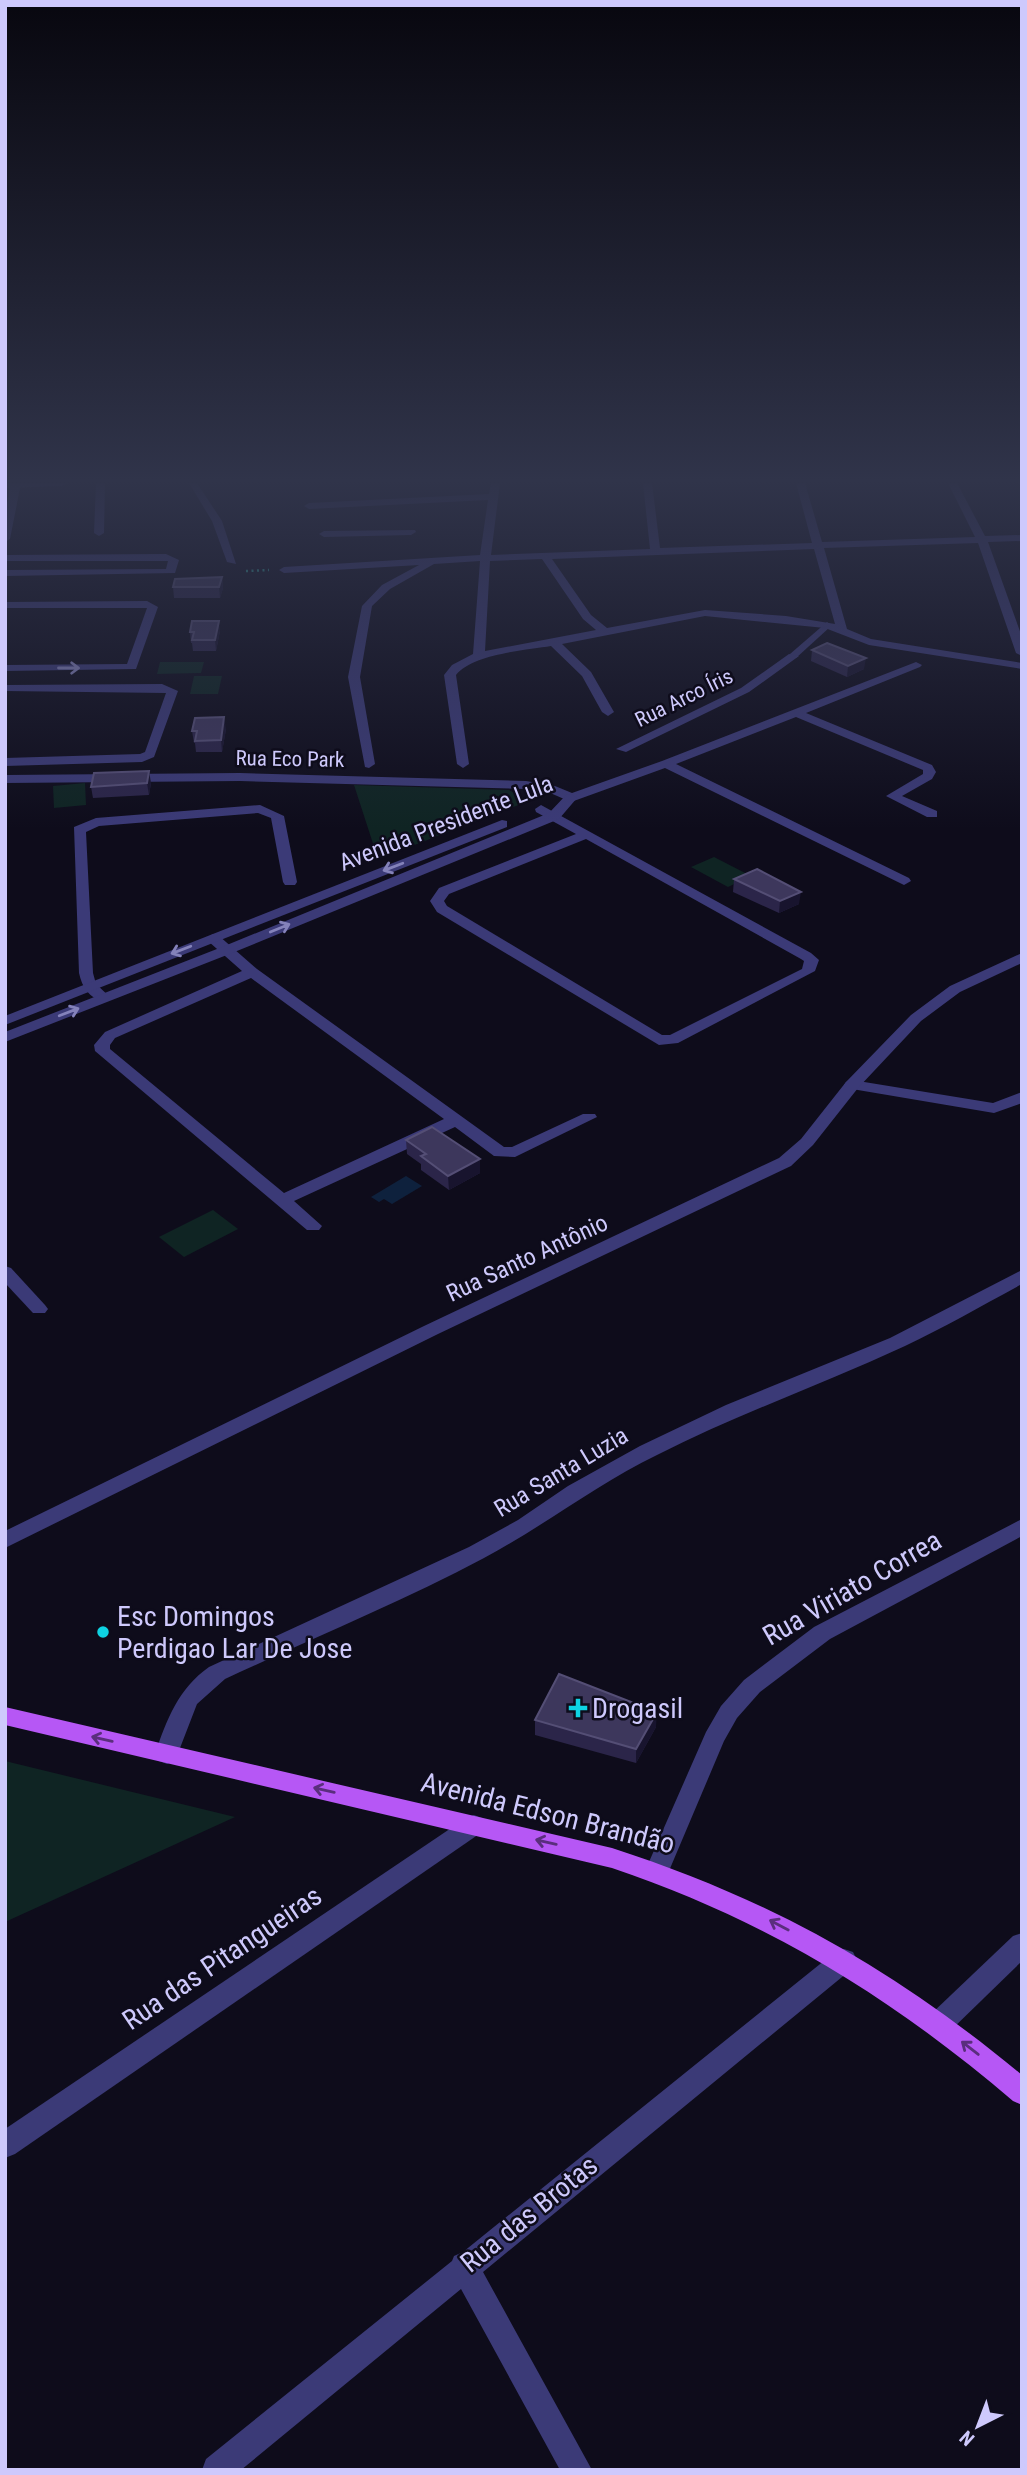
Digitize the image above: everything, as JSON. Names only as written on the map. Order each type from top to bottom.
[{"type":"main road","name":"Avenida Edson Brandão","points":[[5,1716],[474,1825],[657,1871],[758,1914],[844,1961],[939,2024],[1022,2092]]},
{"type":"street","points":[[369,764],[354,677],[367,606],[371,598]]},
{"type":"street","points":[[479,656],[483,598]]},
{"type":"street","points":[[574,598],[587,617],[604,631]]},
{"type":"street","points":[[832,598],[842,631]]},
{"type":"street","points":[[1003,598],[1022,653]]},
{"type":"street","points":[[5,605],[147,604],[153,607],[132,667],[5,668]]},
{"type":"street","points":[[463,764],[450,676],[456,667],[479,656],[556,644],[604,631],[705,613],[827,625],[869,642],[1022,666]]},
{"type":"street","points":[[556,644],[587,674],[608,712]]},
{"type":"street","name":"Rua Arco Íris","points":[[622,749],[745,690],[793,656]]},
{"type":"street","points":[[571,798],[666,764],[916,665]]},
{"type":"street","points":[[5,688],[162,687],[172,691],[150,754],[142,758],[5,762]]},
{"type":"street","points":[[797,713],[928,768],[928,776],[892,796],[932,814]]},
{"type":"street","points":[[666,764],[904,881]]},
{"type":"street","name":"Rua Eco Park","points":[[5,779],[240,777],[526,785],[551,789],[571,798]]},
{"type":"street","name":"Avenida Presidente Lula","points":[[5,1037],[227,950],[548,812],[571,798]]},
{"type":"street","points":[[104,998],[89,986],[79,831],[85,826],[96,822],[246,810],[270,811],[277,816],[290,882]]},
{"type":"street","points":[[548,812],[806,956],[812,960],[812,965],[807,971],[673,1040],[659,1040],[442,909],[437,901],[444,891],[587,834]]},
{"type":"street","name":"Avenida Presidente Lula","points":[[5,1021],[213,938],[548,812]]},
{"type":"street","points":[[213,938],[252,972],[500,1152],[508,1154],[589,1117]]},
{"type":"street","name":"Rua Santo Antônio","points":[[5,1540],[431,1330],[785,1162],[807,1142],[852,1085],[933,1002],[1022,957]]},
{"type":"street","points":[[252,972],[110,1035],[102,1045],[103,1051],[284,1199],[313,1226]]},
{"type":"street","points":[[852,1085],[994,1108],[1022,1097]]},
{"type":"street","points":[[284,1199],[454,1121]]},
{"type":"street","points":[[5,1272],[39,1309]]},
{"type":"street","name":"Rua Santa Luzia","points":[[167,1754],[189,1696],[201,1683],[217,1673],[476,1553],[525,1525],[575,1491],[647,1451],[733,1410],[897,1342],[1022,1276]]},
{"type":"street","name":"Rua Viriato Correa","points":[[657,1871],[714,1739],[729,1712],[752,1686],[822,1633],[1022,1527]]},
{"type":"street","name":"Rua das Pitangueiras","points":[[5,2145],[474,1825]]},
{"type":"street","points":[[939,2024],[1022,1944]]},
{"type":"street","name":"Rua das Brotas","points":[[217,2470],[464,2266],[844,1961]]},
{"type":"street","points":[[464,2266],[577,2470]]},
{"type":"lane","name":"Rua Arco Íris","points":[[793,656],[827,625]]},
{"type":"green space","points":[[160,662],[204,662],[201,673],[157,674]]},
{"type":"green space","points":[[194,676],[222,676],[218,694],[190,694]]},
{"type":"green space","points":[[85,783],[86,805],[54,808],[53,786]]},
{"type":"green space","points":[[354,785],[509,790],[529,801],[378,859]]},
{"type":"green space","points":[[714,857],[751,876],[728,887],[691,867]]},
{"type":"green space","points":[[213,1210],[238,1229],[184,1257],[159,1237]]},
{"type":"green space","points":[[5,1761],[235,1817],[5,1922]]},
{"type":"water","points":[[406,1176],[422,1186],[392,1204],[384,1199],[379,1202],[371,1197]]},
{"type":"building","points":[[192,621],[219,621],[215,640],[192,640]]},
{"type":"building","points":[[827,643],[866,658],[848,666],[812,650]]},
{"type":"building","points":[[224,717],[221,740],[195,741],[197,731],[192,731],[195,718]]},
{"type":"building","points":[[149,771],[147,783],[91,787],[94,773]]},
{"type":"building","points":[[757,869],[801,892],[780,901],[734,879]]},
{"type":"building","points":[[432,1127],[480,1159],[448,1176],[421,1156],[426,1154],[406,1140]]},
{"type":"building","name":"Drogasil","points":[[559,1674],[657,1712],[636,1749],[535,1720]]},
{"type":"place","name":"Esc Domingos Perdigao Lar De Jose","points":[[103,1632]]},
{"type":"place","name":"Drogasil","points":[[578,1708]]}]
